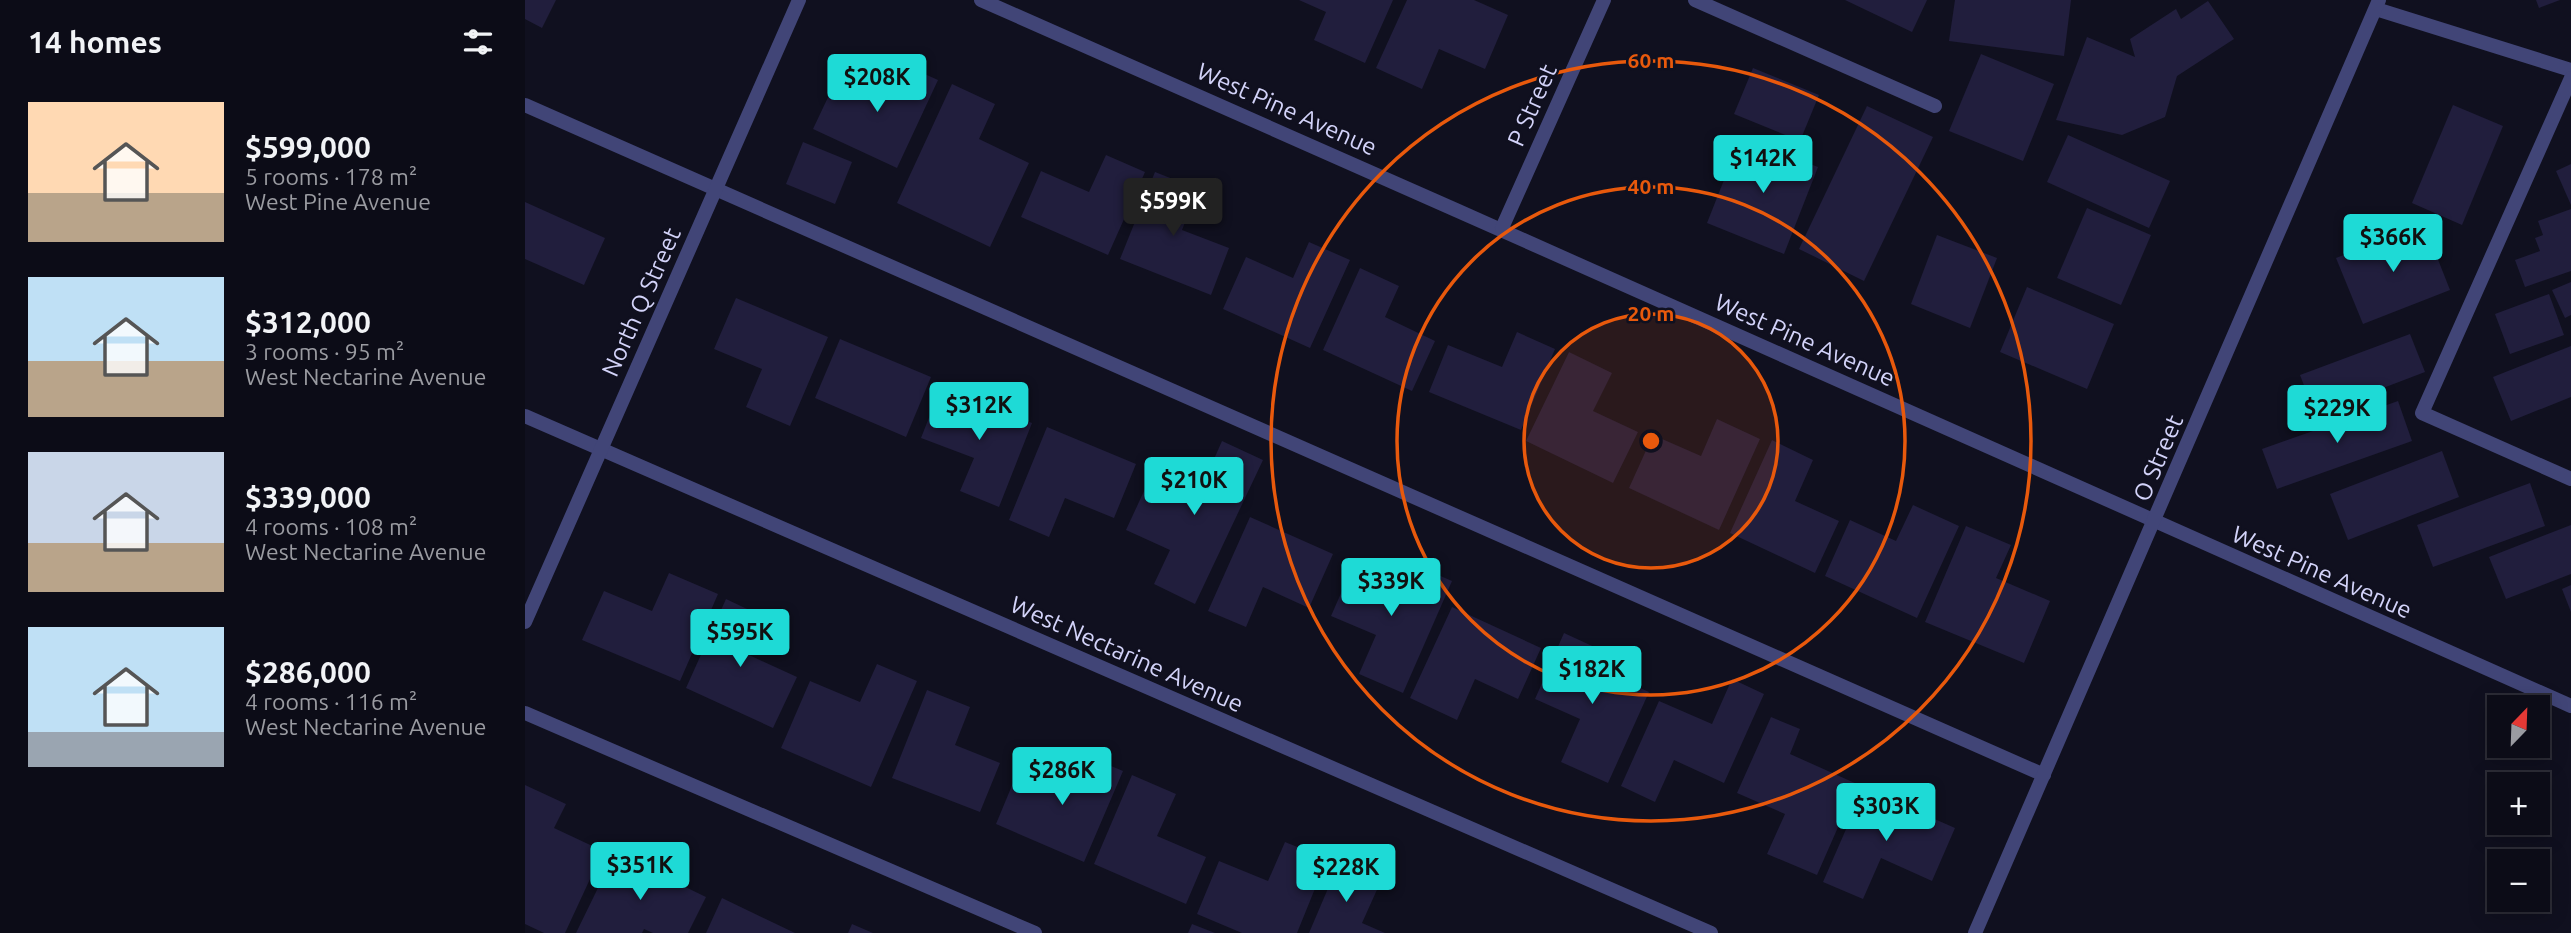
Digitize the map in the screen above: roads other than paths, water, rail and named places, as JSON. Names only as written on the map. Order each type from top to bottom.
[{"type":"street","name":"North Q Street","points":[[525,622],[799,0]]},
{"type":"street","name":"West Pine Avenue","points":[[981,0],[1502,228],[2155,523],[2571,706]]},
{"type":"street","name":"P Street","points":[[1502,228],[1604,0]]},
{"type":"street","points":[[1695,0],[1935,106]]},
{"type":"street","points":[[2378,4],[2571,70]]},
{"type":"street","name":"O Street","points":[[1975,933],[2378,4]]},
{"type":"street","points":[[2571,78],[2422,413],[2571,479]]},
{"type":"street","points":[[525,105],[2044,775]]},
{"type":"street","name":"West Nectarine Avenue","points":[[525,416],[1711,933]]},
{"type":"street","points":[[525,713],[1034,933]]}]
